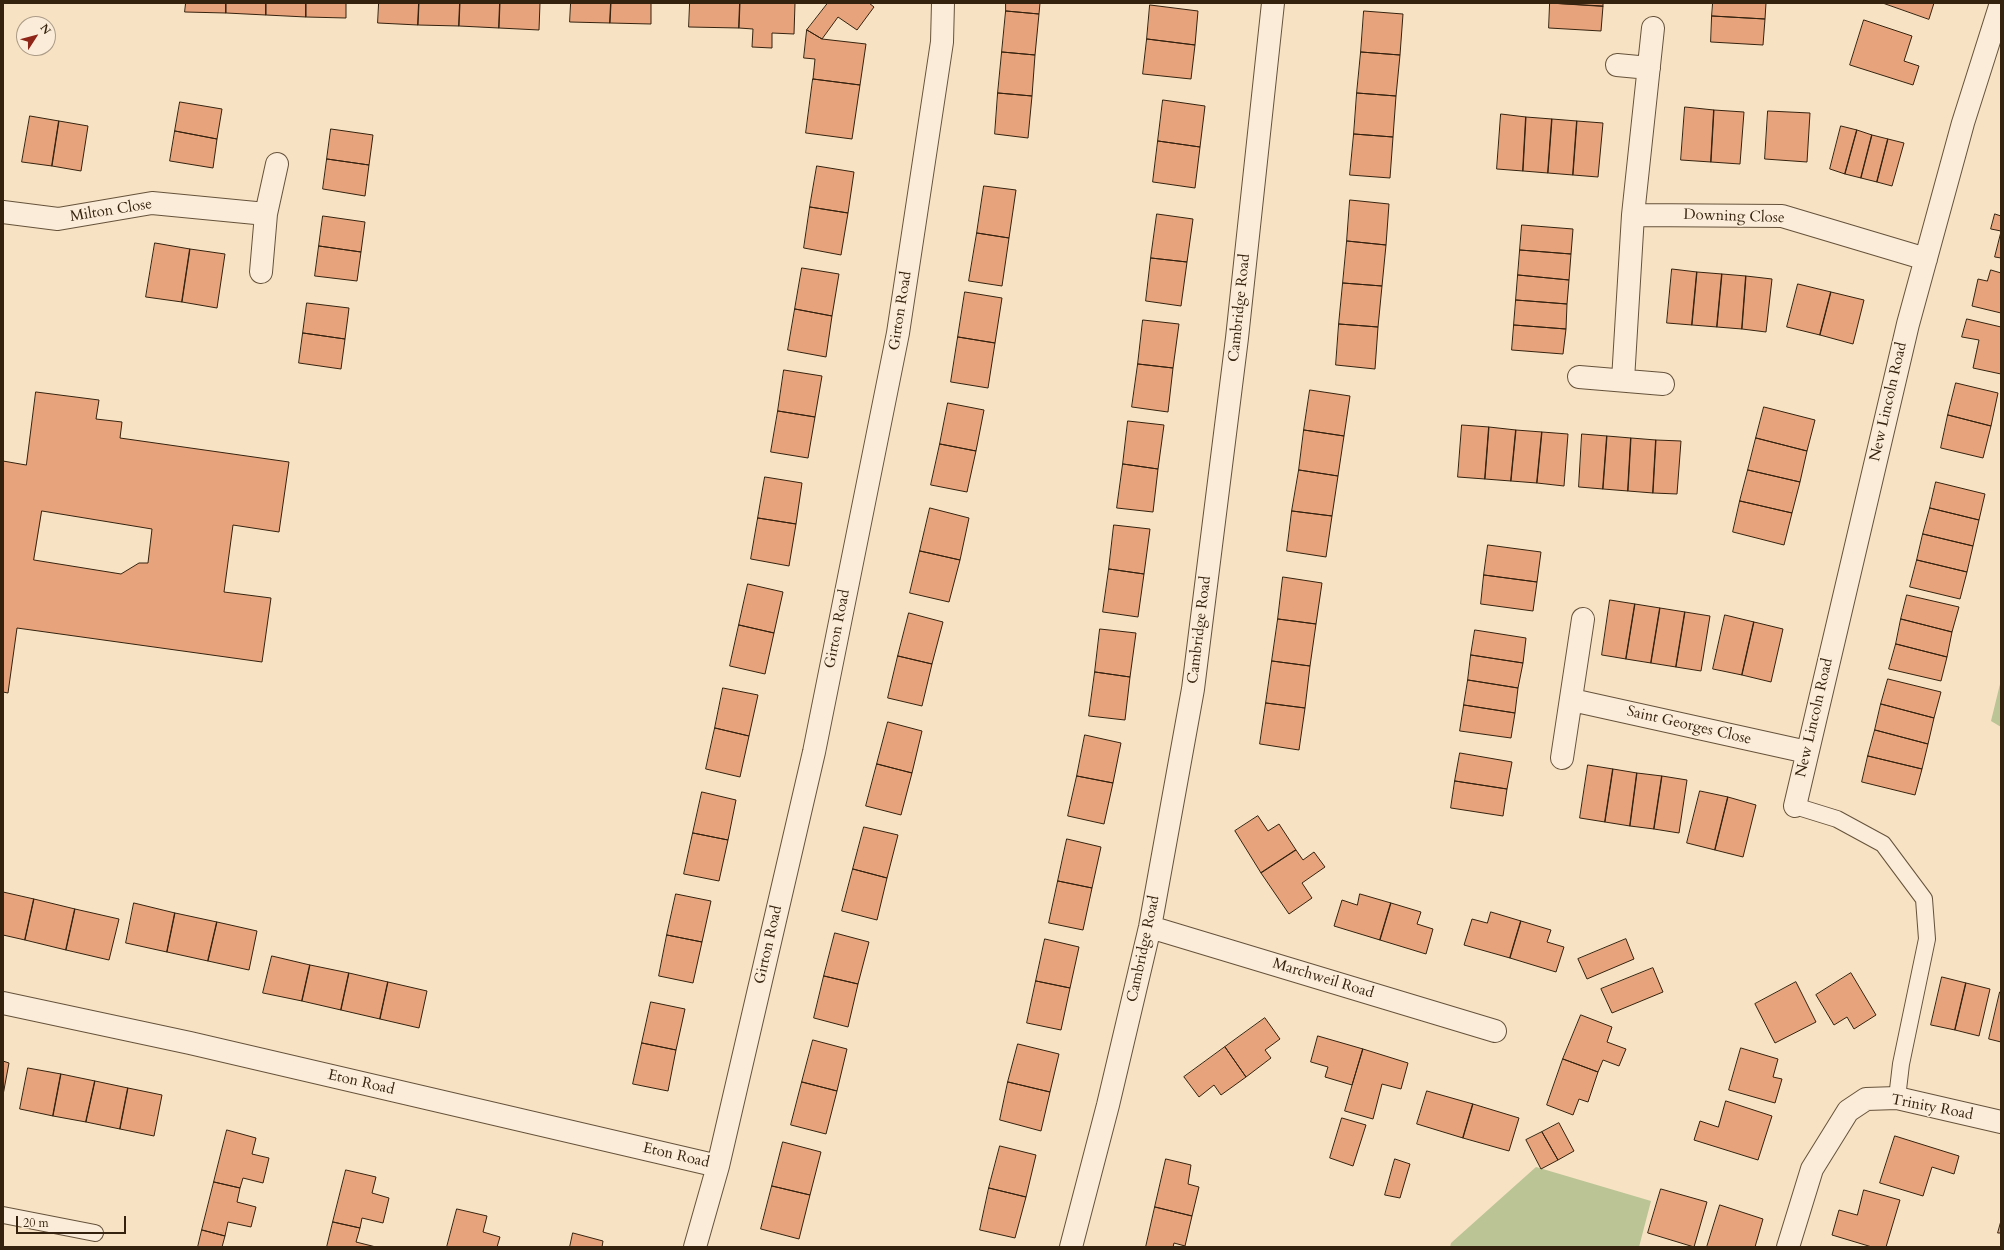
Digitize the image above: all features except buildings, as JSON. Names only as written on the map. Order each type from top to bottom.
[{"type":"street","name":"Girton Road","points":[[694,1247],[718,1166],[814,752],[898,333],[942,42],[943,3]]},
{"type":"street","name":"Cambridge Road","points":[[1071,1247],[1108,1104],[1150,927],[1193,689],[1237,338],[1273,3]]},
{"type":"street","name":"New Lincoln Road","points":[[1795,806],[1908,324],[1963,123],[2001,3]]},
{"type":"street","points":[[1623,380],[1633,215],[1653,28]]},
{"type":"street","points":[[1616,65],[1649,68]]},
{"type":"street","points":[[262,272],[266,214],[277,164]]},
{"type":"street","name":"Milton Close","points":[[3,212],[58,219],[152,203],[266,214]]},
{"type":"street","name":"Downing Close","points":[[1633,215],[1782,216],[1926,259]]},
{"type":"street","points":[[1579,378],[1663,384]]},
{"type":"street","points":[[1562,758],[1572,700],[1583,619]]},
{"type":"street","name":"Saint Georges Close","points":[[1572,700],[1807,752]]},
{"type":"street","name":"Marchweil Road","points":[[1150,927],[1495,1031]]},
{"type":"street","name":"Eton Road","points":[[3,1003],[190,1043],[718,1166]]},
{"type":"street","name":"Trinity Road","points":[[1788,1247],[1812,1169],[1848,1111],[1866,1099],[1897,1098],[2001,1122]]},
{"type":"lane","points":[[1795,806],[1837,819],[1883,844],[1924,899],[1927,939],[1901,1064],[1897,1098]]},
{"type":"lane","points":[[3,1215],[95,1233]]},
{"type":"green space","points":[[2001,680],[2001,727],[1991,721]]},
{"type":"green space","points":[[1536,1167],[1651,1201],[1639,1247],[1450,1247],[1451,1243]]}]
